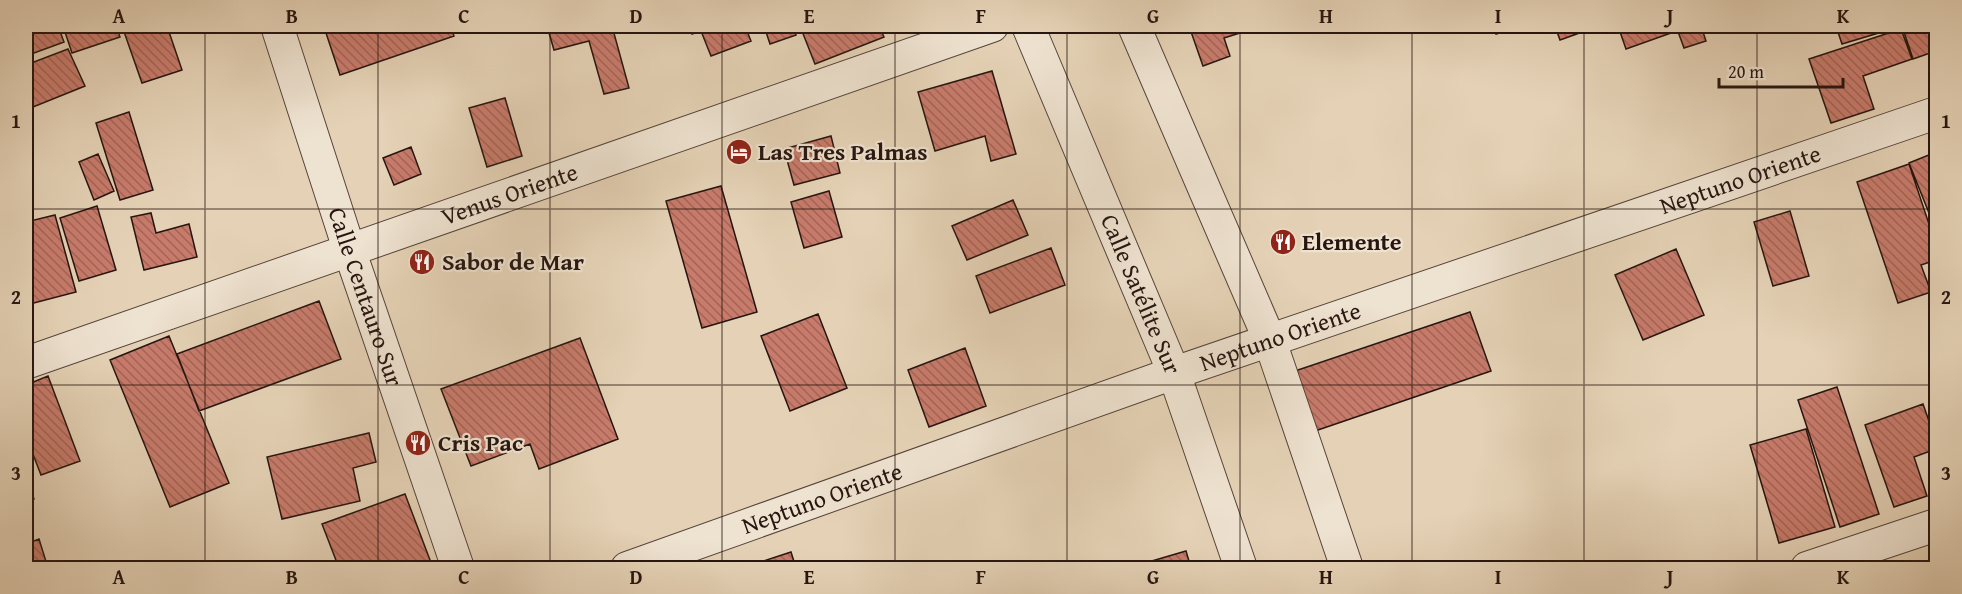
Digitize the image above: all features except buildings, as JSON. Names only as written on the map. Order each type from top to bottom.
[{"type":"street","name":"Calle Centauro Sur","points":[[277,26],[349,249],[458,568]]},
{"type":"street","name":"Venus Oriente","points":[[26,363],[992,26]]},
{"type":"street","name":"Calle Satélite Sur","points":[[1028,26],[1174,374],[1241,568]]},
{"type":"street","points":[[1134,26],[1270,341],[1347,568]]},
{"type":"street","name":"Neptuno Oriente","points":[[627,568],[1174,374],[1936,112]]},
{"type":"street","points":[[1808,568],[1936,525]]},
{"type":"place","name":"Las Tres Palmas","points":[[739,152]]},
{"type":"place","name":"Elemente","points":[[1283,242]]},
{"type":"place","name":"Sabor de Mar","points":[[422,262]]},
{"type":"place","name":"Cris Pac","points":[[418,443]]}]
